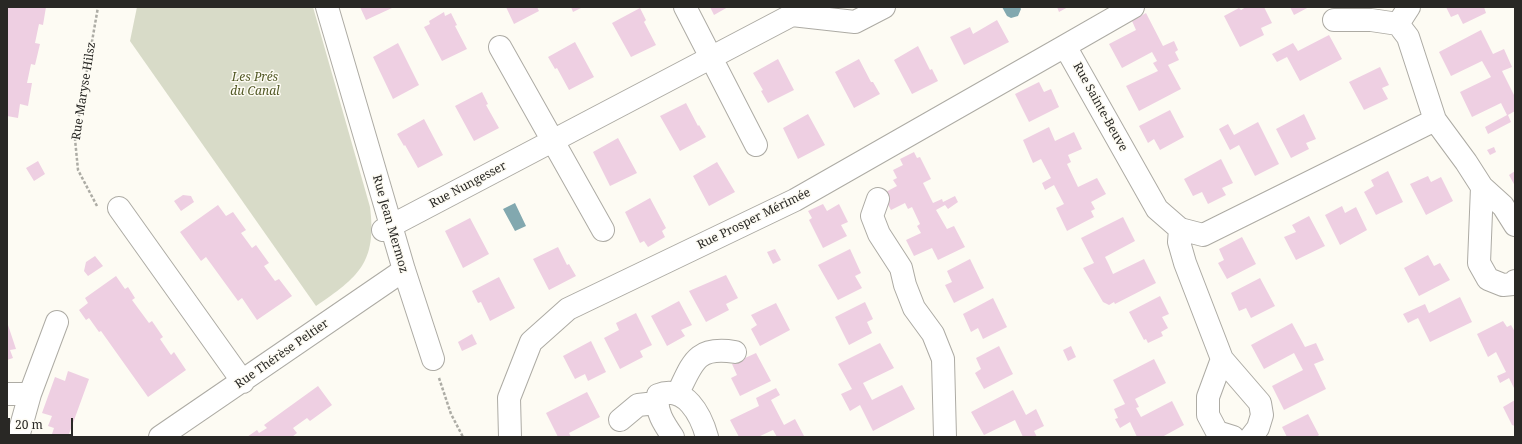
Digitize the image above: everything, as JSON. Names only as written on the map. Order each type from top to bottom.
[{"type":"street","name":"Rue Jean Mermoz","points":[[327,7],[387,228],[404,270],[433,359]]},
{"type":"street","points":[[685,7],[756,145]]},
{"type":"street","name":"Rue Nungesser","points":[[387,228],[792,15],[851,15],[884,7]]},
{"type":"street","points":[[1065,46],[1133,7]]},
{"type":"street","points":[[1334,20],[1371,20],[1403,15],[1408,37],[1435,120],[1466,162],[1482,187],[1503,206],[1515,225]]},
{"type":"street","name":"Rue Sainte-Beuve","points":[[1065,46],[1157,209],[1180,229],[1203,234],[1435,120]]},
{"type":"street","name":"Rue Prosper Mérimée","points":[[510,437],[509,398],[531,342],[568,309],[796,200],[1065,46]]},
{"type":"street","points":[[500,47],[603,230]]},
{"type":"street","points":[[1482,187],[1479,262],[1488,279],[1504,285],[1515,282]]},
{"type":"street","points":[[878,199],[872,216],[879,234],[901,268],[905,285],[914,308],[933,334],[943,359],[945,437]]},
{"type":"street","points":[[110,210],[242,382]]},
{"type":"street","points":[[1180,229],[1179,242],[1185,263],[1222,360],[1260,403],[1262,415],[1258,428],[1251,437]]},
{"type":"street","name":"Rue Thérèse Peltier","points":[[160,437],[404,270]]},
{"type":"street","points":[[18,437],[30,394],[57,322]]},
{"type":"street","points":[[678,393],[695,360],[705,352],[718,349],[735,352]]},
{"type":"street","points":[[1222,360],[1208,397],[1208,415],[1217,432],[1233,437]]},
{"type":"street","points":[[673,437],[662,421],[656,403],[658,395],[667,392],[678,393],[687,400],[703,423],[707,437]]},
{"type":"street","points":[[7,394],[30,394]]},
{"type":"street","points":[[620,420],[638,405],[656,403]]},
{"type":"path","name":"Rue Maryse Hilsz","points":[[98,7],[75,139],[78,170],[110,210]]},
{"type":"path","points":[[433,359],[451,414],[463,437]]},
{"type":"green space","name":"Les Prés du Canal","points":[[137,7],[313,7],[370,207],[371,226],[367,255],[361,267],[343,286],[316,306],[130,41]]},
{"type":"water","points":[[1002,7],[1020,7],[1021,9],[1018,16],[1011,18],[1007,16]]},
{"type":"water","points":[[515,203],[526,226],[515,231],[503,209]]},
{"type":"building","points":[[7,7],[46,7],[43,25],[39,24],[35,43],[40,44],[35,65],[31,64],[27,83],[32,83],[28,106],[20,104],[18,118],[7,116]]},
{"type":"building","points":[[360,7],[392,7],[392,8],[366,20]]},
{"type":"building","points":[[506,7],[537,7],[539,11],[514,24]]},
{"type":"building","points":[[571,7],[583,7],[573,12]]},
{"type":"building","points":[[710,7],[728,7],[714,15]]},
{"type":"building","points":[[1057,7],[1068,7],[1059,12]]},
{"type":"building","points":[[1246,7],[1264,7],[1272,23],[1261,28],[1264,35],[1240,47],[1224,16],[1239,8],[1241,10]]},
{"type":"building","points":[[1290,7],[1309,7],[1294,15]]},
{"type":"building","points":[[1446,7],[1484,7],[1486,13],[1463,24],[1458,14],[1451,17]]},
{"type":"building","points":[[640,8],[646,20],[644,22],[656,45],[631,57],[612,23]]},
{"type":"building","points":[[444,12],[445,16],[451,13],[457,25],[455,26],[467,49],[442,61],[424,27],[430,24],[429,21]]},
{"type":"building","points":[[1146,13],[1163,46],[1174,41],[1178,50],[1175,52],[1179,60],[1168,65],[1181,89],[1139,111],[1126,86],[1158,71],[1153,63],[1157,61],[1152,52],[1122,68],[1109,44],[1136,30],[1132,21]]},
{"type":"building","points":[[997,20],[1009,42],[964,65],[950,37],[970,27],[973,34]]},
{"type":"building","points":[[1481,30],[1493,54],[1504,49],[1512,67],[1502,71],[1515,97],[1515,111],[1508,115],[1511,122],[1488,134],[1485,127],[1507,115],[1501,103],[1472,117],[1460,92],[1491,77],[1482,61],[1451,76],[1439,52]]},
{"type":"building","points":[[1329,35],[1342,59],[1300,81],[1287,57],[1277,62],[1272,54],[1293,43],[1298,51]]},
{"type":"building","points":[[575,42],[594,77],[569,90],[557,68],[555,69],[548,57]]},
{"type":"building","points":[[398,43],[419,85],[393,99],[373,57]]},
{"type":"building","points":[[918,46],[930,70],[932,69],[938,81],[912,94],[894,60]]},
{"type":"building","points":[[778,59],[794,90],[768,103],[761,91],[763,90],[753,73]]},
{"type":"building","points":[[859,59],[871,82],[873,82],[880,94],[854,108],[835,72]]},
{"type":"building","points":[[1380,67],[1389,85],[1382,88],[1388,99],[1364,110],[1349,82]]},
{"type":"building","points":[[1039,82],[1044,92],[1051,89],[1059,107],[1029,122],[1015,94]]},
{"type":"building","points":[[482,92],[488,104],[486,105],[499,128],[474,141],[455,106]]},
{"type":"building","points":[[686,103],[698,126],[699,125],[706,137],[680,151],[660,116]]},
{"type":"building","points":[[1170,110],[1184,137],[1160,150],[1154,139],[1148,143],[1139,126]]},
{"type":"building","points":[[808,114],[825,145],[798,159],[783,128]]},
{"type":"building","points":[[1304,114],[1316,139],[1306,143],[1309,149],[1291,158],[1276,129]]},
{"type":"building","points":[[424,119],[443,155],[418,168],[397,134]]},
{"type":"building","points":[[1258,122],[1279,164],[1255,176],[1239,145],[1230,150],[1219,129],[1228,124],[1234,135]]},
{"type":"building","points":[[1049,127],[1055,141],[1074,132],[1082,149],[1068,155],[1071,162],[1067,164],[1078,187],[1097,178],[1106,194],[1091,202],[1095,209],[1091,211],[1094,217],[1067,231],[1056,208],[1064,204],[1054,185],[1045,190],[1042,183],[1051,178],[1041,159],[1033,163],[1023,140]]},
{"type":"building","points":[[618,138],[637,173],[610,186],[593,152]]},
{"type":"building","points":[[1494,147],[1496,152],[1490,155],[1487,150]]},
{"type":"building","points":[[914,152],[917,158],[920,157],[931,179],[923,183],[933,203],[942,199],[943,202],[955,196],[958,202],[948,209],[945,205],[936,210],[947,229],[954,226],[965,247],[938,260],[932,248],[914,256],[906,240],[921,233],[917,226],[920,224],[912,207],[908,209],[905,203],[891,210],[882,194],[897,186],[893,180],[897,178],[893,170],[903,165],[900,159]]},
{"type":"building","points":[[1221,159],[1233,183],[1222,188],[1226,195],[1208,204],[1202,192],[1193,196],[1184,179]]},
{"type":"building","points":[[38,161],[45,174],[34,181],[26,168]]},
{"type":"building","points":[[717,162],[735,192],[709,206],[693,176]]},
{"type":"building","points":[[1388,171],[1403,202],[1376,215],[1364,192],[1374,186],[1371,180]]},
{"type":"building","points":[[1515,171],[1515,186],[1509,175]]},
{"type":"building","points":[[1428,176],[1431,182],[1441,177],[1453,201],[1426,215],[1410,184]]},
{"type":"building","points":[[183,195],[191,196],[194,202],[181,211],[174,201]]},
{"type":"building","points":[[650,198],[666,228],[662,231],[665,237],[648,247],[644,241],[640,243],[625,212]]},
{"type":"building","points":[[823,204],[827,211],[839,204],[848,222],[841,225],[847,236],[823,248],[809,220],[812,218],[808,211]]},
{"type":"building","points":[[218,205],[226,216],[233,212],[246,230],[241,233],[252,248],[256,245],[269,263],[264,266],[275,281],[279,279],[292,296],[257,320],[242,298],[238,301],[206,257],[201,261],[180,232]]},
{"type":"building","points":[[1342,206],[1345,213],[1356,207],[1367,230],[1340,245],[1325,215]]},
{"type":"building","points":[[1309,216],[1325,246],[1296,260],[1284,237],[1296,232],[1292,225]]},
{"type":"building","points":[[1123,217],[1135,241],[1105,257],[1113,274],[1144,259],[1156,283],[1115,304],[1114,302],[1109,305],[1103,302],[1083,268],[1094,263],[1081,238]]},
{"type":"building","points":[[470,218],[489,254],[463,268],[445,231]]},
{"type":"building","points":[[1242,237],[1256,264],[1227,279],[1218,263],[1224,260],[1219,249]]},
{"type":"building","points":[[558,247],[567,265],[569,264],[576,276],[549,290],[533,259]]},
{"type":"building","points":[[775,249],[781,260],[773,264],[767,252]]},
{"type":"building","points":[[850,249],[861,273],[855,276],[862,288],[838,300],[818,265]]},
{"type":"building","points":[[1428,255],[1434,266],[1440,263],[1450,280],[1419,296],[1404,268]]},
{"type":"building","points":[[95,256],[103,266],[88,276],[84,271],[86,262]]},
{"type":"building","points":[[970,259],[984,288],[954,303],[945,285],[952,282],[947,271]]},
{"type":"building","points":[[726,275],[738,298],[726,304],[729,310],[706,322],[689,291]]},
{"type":"building","points":[[116,276],[125,289],[128,287],[135,298],[132,300],[149,323],[152,321],[163,337],[160,339],[171,355],[174,352],[186,370],[148,397],[101,331],[99,332],[89,318],[86,320],[79,310],[88,303],[85,298]]},
{"type":"building","points":[[499,277],[515,308],[490,321],[481,302],[478,303],[472,291]]},
{"type":"building","points":[[1260,278],[1275,306],[1251,318],[1246,308],[1239,311],[1231,293]]},
{"type":"building","points":[[1160,296],[1169,314],[1162,317],[1168,328],[1161,332],[1163,336],[1148,343],[1146,339],[1144,340],[1129,312]]},
{"type":"building","points":[[1460,297],[1472,322],[1430,342],[1418,318],[1408,323],[1403,314],[1425,304],[1429,313]]},
{"type":"building","points":[[993,298],[1007,327],[983,339],[978,328],[971,332],[963,314]]},
{"type":"building","points":[[679,301],[692,325],[681,330],[685,336],[667,346],[651,316]]},
{"type":"building","points":[[865,302],[873,319],[867,322],[872,333],[849,345],[835,317]]},
{"type":"building","points":[[776,303],[790,330],[760,346],[751,329],[757,325],[751,315]]},
{"type":"building","points":[[636,313],[652,345],[640,351],[643,357],[620,369],[604,338],[619,330],[616,323]]},
{"type":"building","points":[[1503,321],[1507,327],[1511,325],[1515,332],[1515,390],[1509,378],[1500,383],[1497,376],[1506,372],[1496,352],[1488,357],[1477,334]]},
{"type":"building","points":[[7,322],[16,349],[10,350],[13,358],[7,360]]},
{"type":"building","points":[[1292,323],[1305,347],[1316,343],[1324,360],[1314,364],[1326,389],[1284,410],[1272,386],[1303,370],[1294,353],[1264,369],[1251,345]]},
{"type":"building","points":[[472,334],[477,344],[462,351],[458,342]]},
{"type":"building","points":[[591,341],[606,372],[588,381],[585,374],[575,379],[563,356]]},
{"type":"building","points":[[880,343],[894,368],[863,383],[872,400],[902,385],[915,409],[873,431],[860,405],[850,411],[841,394],[852,389],[838,364]]},
{"type":"building","points":[[999,346],[1013,374],[984,389],[975,373],[981,369],[976,358]]},
{"type":"building","points":[[1071,346],[1076,357],[1068,361],[1063,350]]},
{"type":"building","points":[[756,353],[771,381],[740,396],[731,378],[737,375],[732,364]]},
{"type":"building","points":[[1154,359],[1166,383],[1135,399],[1139,407],[1136,408],[1141,417],[1172,401],[1184,425],[1162,437],[1137,437],[1130,422],[1120,428],[1115,419],[1118,418],[1114,409],[1125,404],[1113,380]]},
{"type":"building","points":[[68,371],[89,379],[69,434],[77,437],[51,437],[54,428],[48,426],[52,416],[42,413],[55,377],[65,381]]},
{"type":"building","points":[[318,386],[332,405],[310,421],[307,418],[293,428],[297,433],[292,437],[247,437],[257,430],[259,433],[267,428],[264,425]]},
{"type":"building","points":[[776,388],[780,395],[771,400],[784,425],[795,419],[804,436],[777,437],[773,430],[758,437],[739,437],[730,420],[759,406],[756,398]]},
{"type":"building","points":[[1013,390],[1026,415],[1036,409],[1044,426],[1034,431],[1037,437],[1023,437],[1015,420],[984,435],[971,412]]},
{"type":"building","points":[[587,392],[600,417],[569,433],[571,437],[558,437],[546,413]]},
{"type":"building","points":[[1515,400],[1515,426],[1512,425],[1503,407]]},
{"type":"building","points":[[1308,414],[1319,435],[1316,437],[1287,437],[1282,427]]}]
